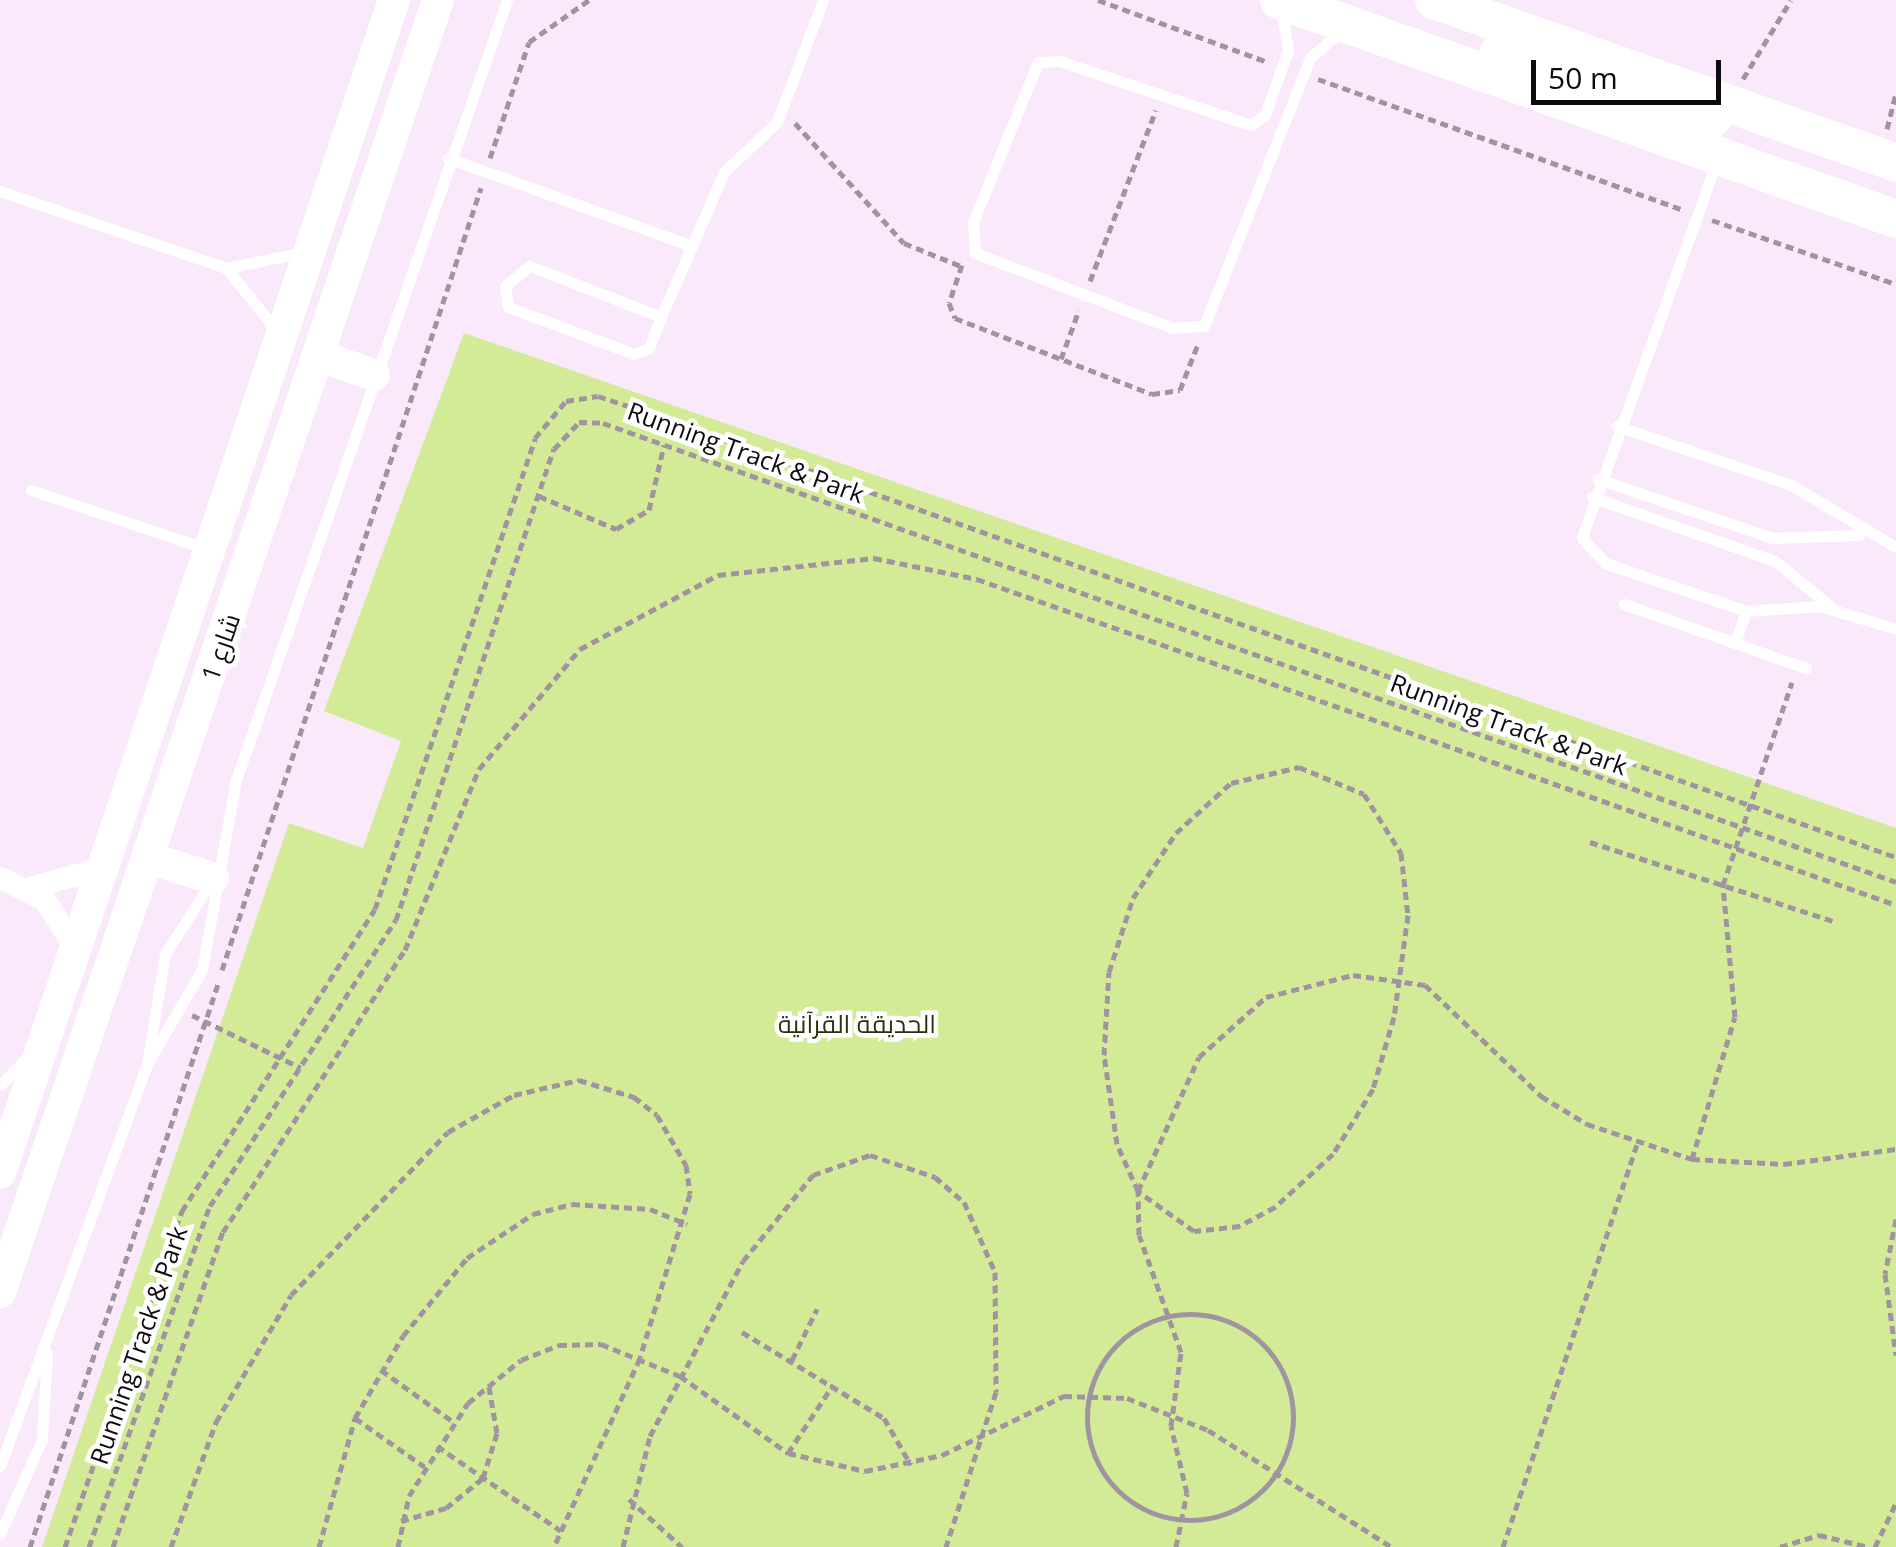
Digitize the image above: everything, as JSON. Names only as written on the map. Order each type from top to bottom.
[{"type":"main road","points":[[1278,0],[1349,14],[1694,123],[1712,119],[1724,103]]},
{"type":"main road","points":[[1434,0],[1896,162]]},
{"type":"main road","points":[[1349,14],[1717,159],[1896,220]]},
{"type":"main road","points":[[1779,179],[1804,157],[1896,188]]},
{"type":"street","name":"شارع 1","points":[[0,1174],[394,0]]},
{"type":"street","points":[[380,50],[404,0]]},
{"type":"street","name":"شارع 1","points":[[0,1292],[438,0]]},
{"type":"street","points":[[319,356],[374,374]]},
{"type":"street","points":[[148,858],[214,878]]},
{"type":"street","points":[[0,878],[30,888],[103,868]]},
{"type":"street","points":[[30,888],[75,947]]},
{"type":"lane","points":[[146,1064],[184,1012],[208,947],[214,878],[236,780],[448,158],[507,0]]},
{"type":"lane","points":[[662,317],[530,266],[514,272],[502,294],[508,308],[634,354],[649,348],[662,317],[689,245],[730,163],[783,109],[824,0]]},
{"type":"lane","points":[[1278,0],[1288,32],[1283,67],[1265,115],[1251,124],[1060,60],[1038,62],[970,243],[983,260],[1183,332],[1204,326],[1304,74],[1321,44],[1349,14]]},
{"type":"lane","points":[[448,158],[689,245]]},
{"type":"lane","points":[[1717,159],[1582,527],[1594,558],[1746,611],[1834,608]]},
{"type":"lane","points":[[0,192],[226,268],[274,264],[316,241]]},
{"type":"lane","points":[[226,268],[260,300],[281,342]]},
{"type":"lane","points":[[1618,426],[1791,486],[1863,536],[1896,547]]},
{"type":"lane","points":[[1598,479],[1772,538],[1863,536]]},
{"type":"lane","points":[[31,490],[211,550]]},
{"type":"lane","points":[[1592,496],[1774,561],[1834,608],[1896,629]]},
{"type":"lane","points":[[1624,604],[1802,667]]},
{"type":"lane","points":[[1735,643],[1746,611]]},
{"type":"lane","points":[[0,1466],[47,1350],[146,1064],[161,965],[214,878]]},
{"type":"lane","points":[[0,1085],[44,1044]]},
{"type":"lane","points":[[0,1534],[42,1439],[47,1350]]},
{"type":"path","points":[[30,1547],[530,42],[589,0]]},
{"type":"path","points":[[1098,0],[1283,67]]},
{"type":"path","points":[[1724,103],[1790,0]]},
{"type":"path","points":[[1304,74],[1896,284]]},
{"type":"path","points":[[1061,359],[1161,96]]},
{"type":"path","points":[[783,109],[904,244],[962,266]]},
{"type":"path","points":[[970,243],[948,303],[955,318],[1061,359],[1172,396],[1204,326]]},
{"type":"path","points":[[65,1547],[168,1242],[383,890],[541,422],[582,396],[1896,857]]},
{"type":"path","name":"Running Track & Park","points":[[89,1547],[190,1248],[404,901],[559,438],[579,422],[664,444],[1896,882]]},
{"type":"path","points":[[539,496],[616,529],[649,510],[664,444]]},
{"type":"path","points":[[112,1547],[216,1246],[405,950],[479,769],[580,649],[670,594],[787,561],[926,565],[1896,905]]},
{"type":"path","points":[[1692,1158],[1735,1017],[1723,886],[1739,827],[1802,667]]},
{"type":"path","points":[[1138,1191],[1173,1222],[1218,1232],[1306,1183],[1373,1089],[1400,980],[1407,884],[1387,821],[1364,794],[1299,767],[1231,783],[1152,864],[1109,972],[1108,1100],[1138,1191],[1139,1235],[1172,1317],[1181,1352],[1171,1410],[1185,1518],[1176,1547]]},
{"type":"path","points":[[1590,842],[1832,921]]},
{"type":"path","points":[[1138,1191],[1177,1097],[1229,1023],[1308,981],[1400,980],[1447,1000],[1541,1096],[1638,1144],[1692,1158],[1784,1164],[1896,1149]]},
{"type":"path","points":[[184,1012],[301,1068]]},
{"type":"path","points":[[171,1547],[216,1422],[291,1295],[419,1156],[480,1112],[550,1083],[579,1080],[634,1097],[657,1115],[686,1165],[687,1224],[640,1358],[554,1547]]},
{"type":"path","points":[[1503,1547],[1638,1144]]},
{"type":"path","points":[[623,1547],[629,1499],[680,1376],[743,1261],[813,1175],[870,1155],[936,1177],[984,1235],[1001,1312],[987,1428],[946,1547]]},
{"type":"path","points":[[319,1547],[356,1418],[381,1370],[467,1258],[533,1214],[611,1202],[687,1224]]},
{"type":"path","points":[[1896,1219],[1885,1274],[1896,1355]]},
{"type":"path","points":[[792,1361],[817,1309]]},
{"type":"path","points":[[1172,1317],[1232,1322],[1278,1360],[1294,1418],[1274,1476],[1226,1514],[1185,1518],[1142,1508],[1107,1480],[1088,1439],[1090,1394],[1118,1342],[1172,1317]]},
{"type":"path","points":[[742,1332],[884,1418],[911,1465]]},
{"type":"path","points":[[398,1547],[401,1521],[436,1446],[489,1387],[520,1360],[559,1345],[600,1344],[680,1376],[788,1453],[865,1471],[911,1465],[987,1428],[1090,1394],[1171,1410],[1392,1547]]},
{"type":"path","points":[[381,1370],[455,1423]]},
{"type":"path","points":[[788,1453],[832,1385]]},
{"type":"path","points":[[401,1521],[446,1508],[483,1478],[498,1433],[489,1387]]},
{"type":"path","points":[[356,1418],[425,1466]]},
{"type":"path","points":[[436,1446],[561,1531]]},
{"type":"path","points":[[629,1499],[682,1547]]},
{"type":"path","points":[[1780,1547],[1819,1535],[1872,1547],[1896,1504]]},
{"type":"green space","name":"الحديقة القرآنية","points":[[464,333],[1896,828],[1896,1547],[42,1547],[289,823],[363,848],[401,741],[324,711]]}]
